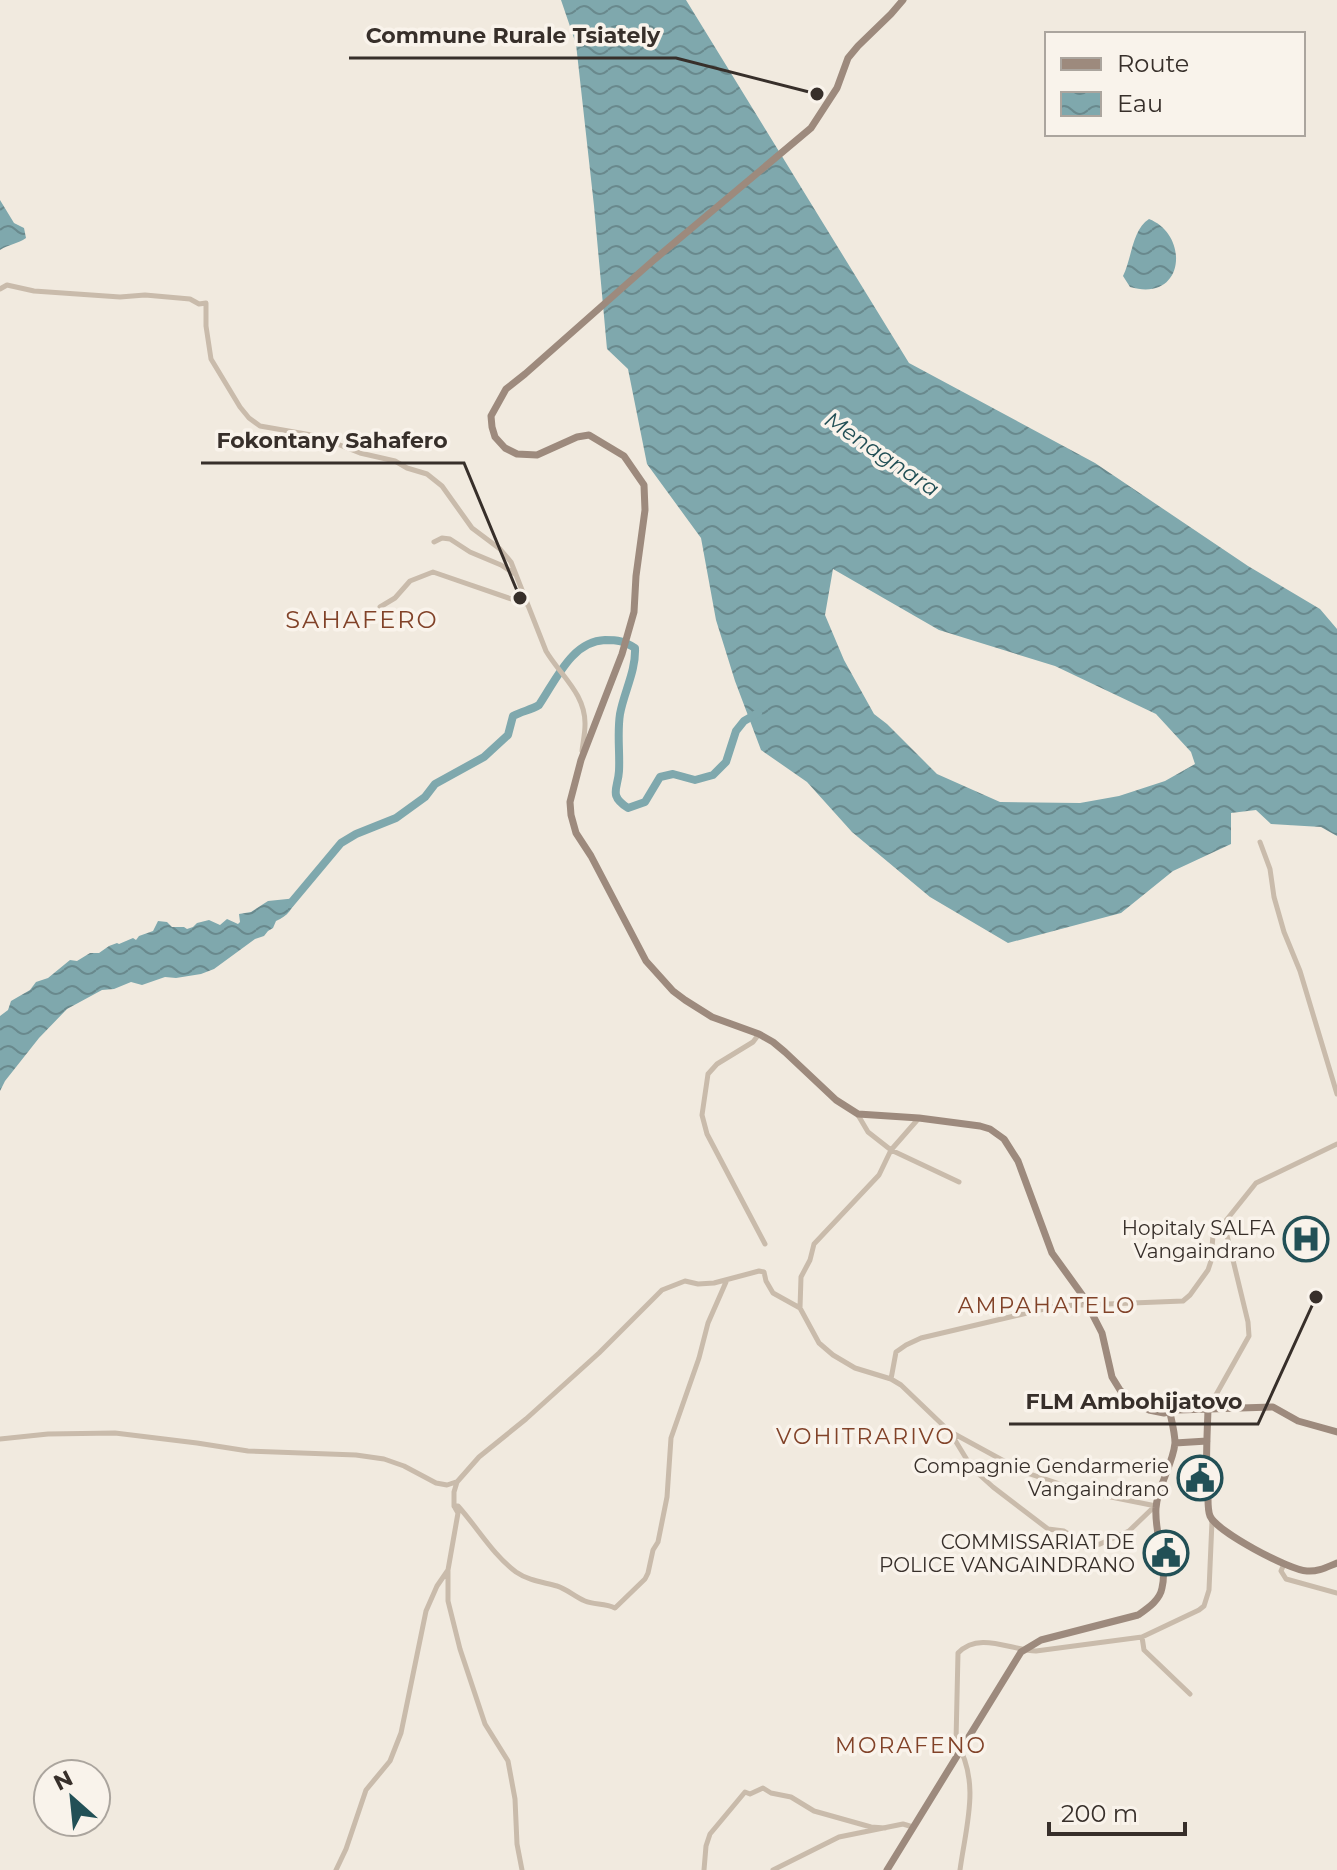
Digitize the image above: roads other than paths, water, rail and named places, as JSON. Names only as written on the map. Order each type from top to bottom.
[{"type":"main road","points":[[903,0],[848,58],[837,88],[811,128],[506,389],[491,416],[495,437],[505,448],[517,454],[537,455],[577,437],[589,435],[624,456],[644,485],[645,510],[634,612],[622,654],[581,760],[570,802],[576,833],[646,961],[685,1000],[712,1017],[759,1034],[785,1052],[836,1100],[858,1114],[980,1126],[1004,1139],[1018,1161],[1052,1253],[1088,1305],[1102,1333],[1112,1377],[1129,1398],[1142,1407],[1170,1413],[1178,1410],[1273,1407],[1298,1421],[1337,1432]]},
{"type":"main road","points":[[1208,1410],[1206,1474],[1212,1520],[1241,1541],[1295,1569],[1319,1570],[1337,1563]]},
{"type":"main road","points":[[887,1870],[1024,1650],[1041,1640],[1138,1615],[1150,1607],[1161,1593],[1163,1584],[1156,1506],[1175,1443],[1170,1413]]},
{"type":"main road","points":[[1175,1443],[1207,1441]]},
{"type":"street","points":[[0,289],[7,285],[34,291],[120,297],[145,295],[206,303],[211,359],[240,407],[253,422],[260,426],[317,436],[360,453],[395,461],[427,474],[442,486],[472,528],[500,549],[511,562],[546,651],[573,686],[583,710],[586,723],[581,760]]},
{"type":"street","points":[[434,542],[442,538],[450,539],[515,574]]},
{"type":"street","points":[[380,607],[395,598],[410,581],[433,572],[527,604]]},
{"type":"street","points":[[1260,842],[1270,869],[1284,932],[1300,971],[1337,1094]]},
{"type":"street","points":[[759,1034],[753,1042],[717,1064],[708,1074],[702,1115],[707,1134],[765,1244]]},
{"type":"street","points":[[858,1114],[868,1132],[891,1150],[959,1182]]},
{"type":"street","points":[[919,1118],[891,1150],[879,1175],[814,1244],[801,1277],[800,1308],[819,1343],[855,1368],[901,1385],[949,1431],[1024,1472],[1081,1491],[1156,1506]]},
{"type":"street","points":[[891,1379],[896,1352],[921,1338],[1057,1306],[1183,1301],[1208,1270],[1216,1229],[1256,1183],[1337,1144]]},
{"type":"street","points":[[1208,1410],[1249,1336],[1224,1223]]},
{"type":"street","points":[[522,1870],[508,1761],[485,1724],[448,1601],[448,1570],[458,1513],[454,1506],[457,1482],[479,1457],[599,1353],[662,1290],[685,1281],[698,1284],[726,1281],[759,1271],[764,1272],[773,1293],[800,1308]]},
{"type":"street","points":[[454,1506],[458,1506],[499,1556],[518,1573],[534,1581],[559,1587],[587,1602],[615,1608],[648,1573],[667,1497],[671,1438],[708,1323],[726,1281]]},
{"type":"street","points":[[949,1431],[972,1468],[993,1487],[1048,1529],[1064,1531],[1084,1547],[1100,1544],[1129,1531],[1156,1506]]},
{"type":"street","points":[[0,1439],[48,1434],[115,1433],[248,1451],[356,1455],[404,1466],[436,1483],[447,1485],[457,1482]]},
{"type":"street","points":[[960,1870],[971,1796],[962,1749],[956,1741],[958,1653],[966,1645],[990,1642],[1036,1651],[1142,1637],[1191,1615],[1204,1606],[1209,1590],[1212,1520]]},
{"type":"street","points":[[1284,1564],[1281,1571],[1286,1579],[1337,1593]]},
{"type":"street","points":[[336,1870],[366,1790],[390,1761],[401,1733],[426,1611],[448,1570]]},
{"type":"street","points":[[1142,1637],[1144,1650],[1190,1694]]},
{"type":"street","points":[[704,1870],[710,1834],[745,1792],[750,1794],[763,1788],[791,1797],[814,1811],[885,1828]]},
{"type":"street","points":[[776,1870],[839,1837],[903,1824],[913,1827]]},
{"type":"water","name":"Menagnara","points":[[561,0],[686,0],[909,363],[1095,463],[1248,566],[1320,609],[1337,629],[1337,836],[1321,827],[1271,824],[1256,810],[1231,813],[1231,844],[1173,871],[1121,913],[1008,943],[930,897],[852,832],[807,782],[761,750],[716,620],[701,538],[647,464],[628,369],[607,349],[576,44]],"holes":[[[833,569],[939,630],[1055,666],[1156,714],[1191,752],[1195,764],[1165,781],[1119,796],[1080,803],[1000,802],[937,774],[874,714],[844,660],[825,615]]]},
{"type":"water","points":[[0,200],[14,223],[24,228],[26,238],[0,250]]},
{"type":"water","points":[[1149,219],[1162,227],[1171,239],[1176,252],[1176,265],[1171,277],[1162,285],[1148,289],[1130,287],[1123,276],[1139,230]]},
{"type":"water","points":[[297,898],[289,912],[276,921],[264,936],[255,939],[214,969],[201,974],[165,977],[142,985],[131,982],[102,990],[67,1009],[39,1038],[0,1091],[0,1016],[8,1010],[11,1001],[30,990],[36,982],[48,978],[70,960],[77,961],[117,943],[133,938],[136,940],[153,931],[158,921],[187,929],[209,920],[220,925],[227,919],[238,924],[239,914],[251,912],[268,901]]},
{"type":"waterway","points":[[290,904],[341,843],[396,818],[425,797],[435,784],[484,757],[508,735],[513,716],[539,705],[574,654],[593,642],[617,641],[635,648],[634,665],[620,714],[616,791],[618,799],[628,808],[645,802],[660,777],[673,774],[695,780],[713,775],[726,762],[736,731],[744,721],[758,713]]},
{"type":"place","name":"Commune Rurale Tsiately","points":[[817,94]]},
{"type":"place","name":"Fokontany Sahafero","points":[[520,598]]},
{"type":"place","name":"Hopitaly SALFA Vangaindrano","points":[[1306,1239]]},
{"type":"place","name":"FLM Ambohijatovo","points":[[1316,1297]]},
{"type":"place","name":"Compagnie Gendarmerie Vangaindrano","points":[[1200,1478]]},
{"type":"place","name":"COMMISSARIAT DE POLICE VANGAINDRANO","points":[[1166,1553]]},
{"type":"district","name":"SAHAFERO","points":[[362,619]]},
{"type":"district","name":"AMPAHATELO","points":[[1047,1305]]},
{"type":"district","name":"VOHITRARIVO","points":[[866,1436]]},
{"type":"district","name":"MORAFENO","points":[[911,1745]]}]
